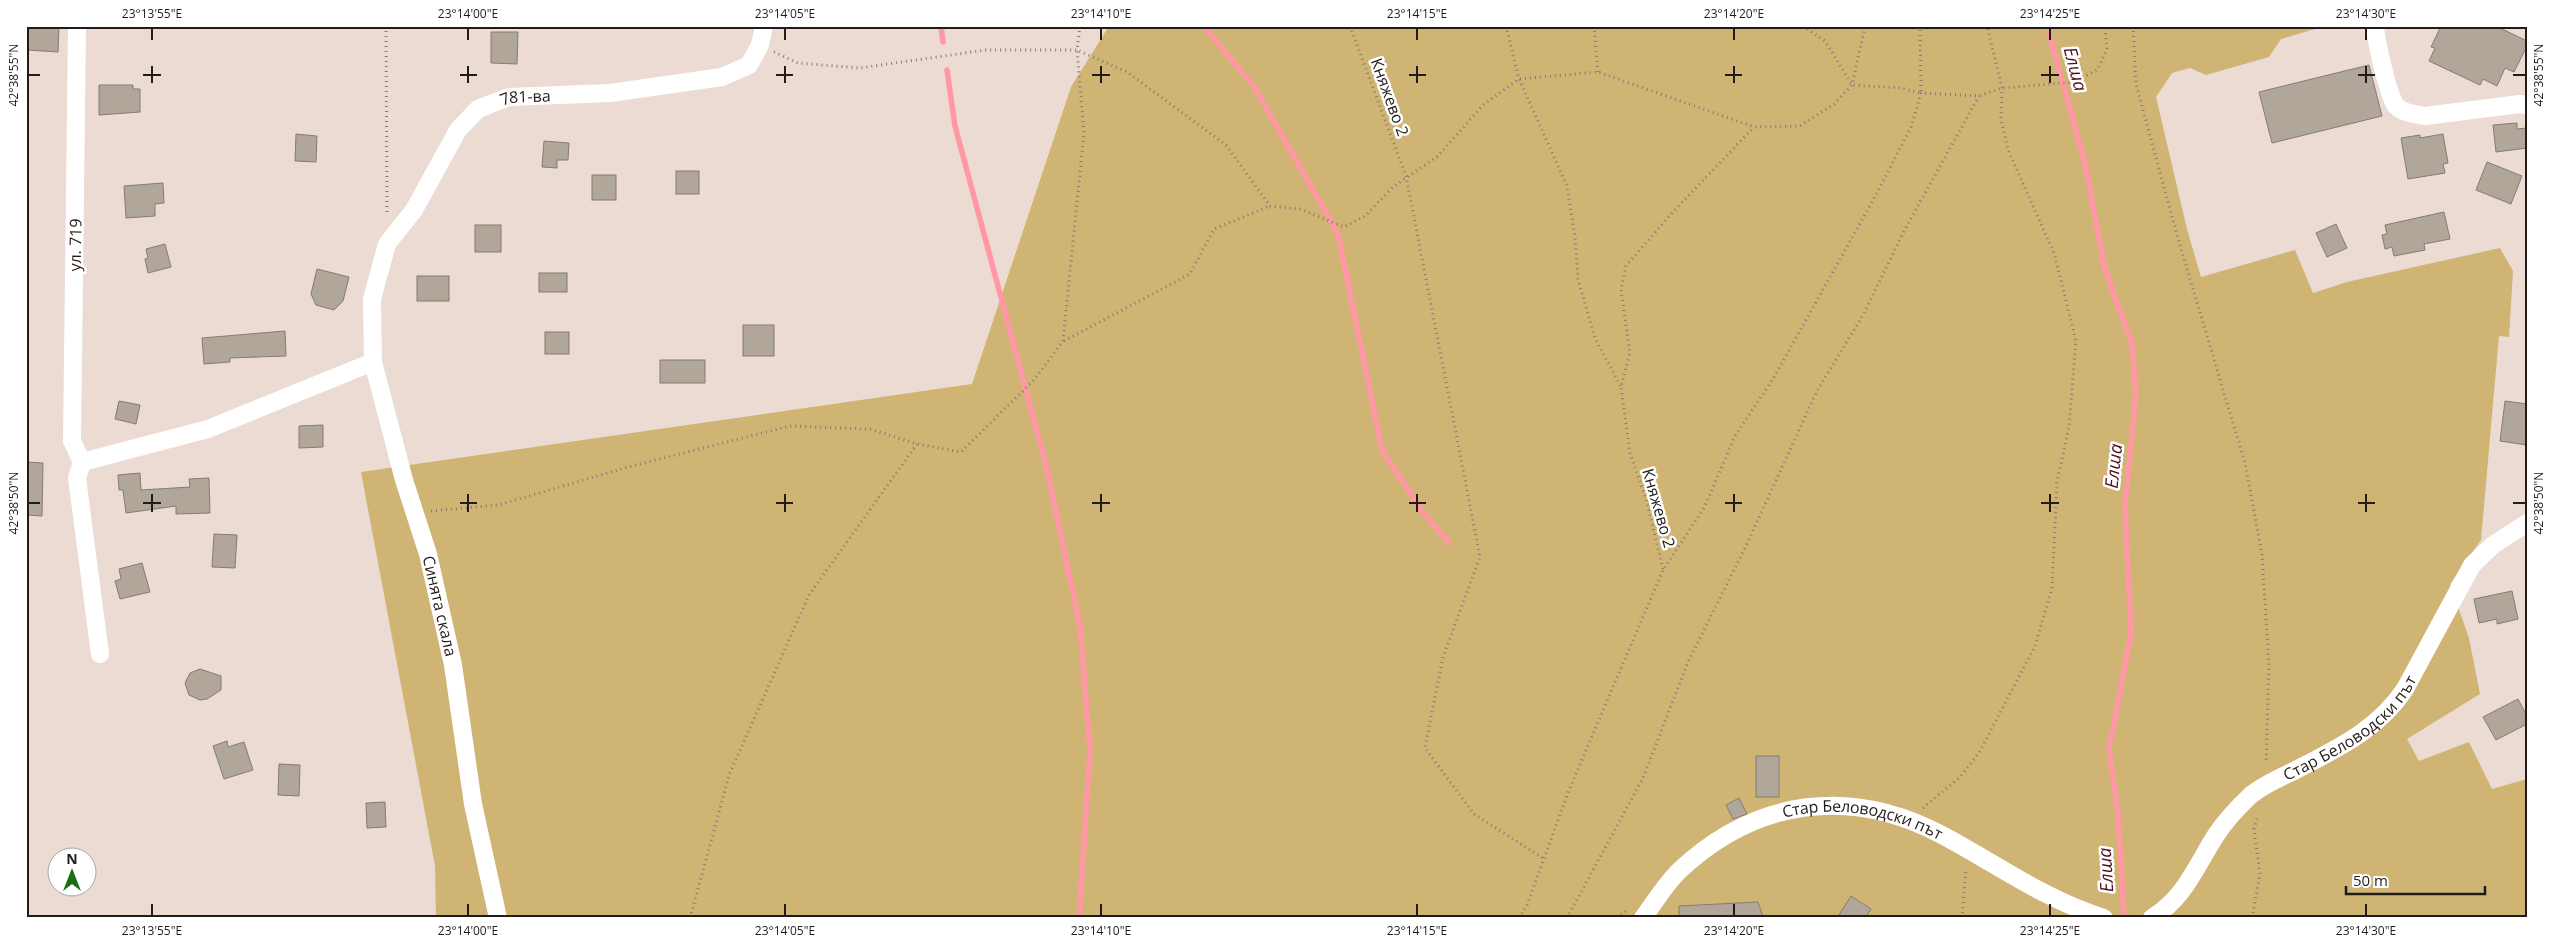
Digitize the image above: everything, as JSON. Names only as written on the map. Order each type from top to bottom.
[{"type":"street","name":"ул. 719","points":[[77,26],[72,441],[82,462]]},
{"type":"street","name":"781-ва","points":[[372,299],[387,244],[414,210],[458,130],[478,109],[509,98],[610,93],[722,77],[749,65],[760,45],[764,26]]},
{"type":"street","points":[[2375,26],[2391,96],[2397,107],[2425,116],[2520,104],[2527,105]]},
{"type":"street","name":"Синята скала","points":[[372,299],[373,362],[428,554],[453,666],[472,804],[498,918]]},
{"type":"street","points":[[100,654],[77,478],[82,462],[208,428],[373,362]]},
{"type":"street","name":"Стар Беловодски път","points":[[2152,918],[2176,901],[2216,835],[2234,812],[2264,786],[2347,743],[2372,726],[2393,708],[2472,565],[2493,544],[2527,523]]},
{"type":"street","name":"Стар Беловодски път","points":[[1643,918],[1679,871],[1712,843],[1743,824],[1802,806],[1833,804],[1876,809],[1940,834],[2052,897],[2104,918]]},
{"type":"path","points":[[386,26],[388,216]]},
{"type":"path","points":[[1063,341],[1084,133],[1077,50],[1080,26]]},
{"type":"path","name":"Княжево 2","points":[[1350,26],[1406,176],[1480,557],[1443,658],[1425,748],[1474,814],[1544,859]]},
{"type":"path","points":[[1506,26],[1519,79],[1567,186],[1575,237],[1578,279],[1596,338],[1621,388]]},
{"type":"path","points":[[1594,26],[1598,72]]},
{"type":"path","points":[[1803,26],[1825,41],[1852,85]]},
{"type":"path","points":[[415,512],[498,505],[628,467],[790,426],[870,429],[917,444],[961,452],[1034,380],[1063,341],[1190,274],[1214,230],[1270,206],[1300,209],[1344,227],[1365,216],[1406,176],[1438,156],[1483,105],[1519,79],[1598,72],[1754,127],[1800,126],[1834,104],[1852,85],[1865,26]]},
{"type":"path","points":[[1519,918],[1527,905],[1569,790],[1663,570],[1704,508],[1735,436],[1773,378],[1877,193],[1911,127],[1921,93],[1920,26]]},
{"type":"path","points":[[1907,821],[1960,778],[1979,753],[2035,646],[2052,588],[2057,482],[2070,427],[2076,341],[2054,253],[2008,150],[2001,119],[2002,88],[1987,26]]},
{"type":"path","points":[[1852,85],[1901,88],[1921,93],[1978,96],[2002,88],[2050,86],[2075,82],[2098,69],[2107,49],[2105,26]]},
{"type":"path","points":[[2133,26],[2136,84],[2182,251],[2245,463],[2262,554],[2269,666],[2269,716],[2264,786],[2254,829],[2260,874],[2252,918]]},
{"type":"path","points":[[760,45],[798,63],[860,68],[986,50],[1077,50],[1127,72],[1226,145],[1270,206]]},
{"type":"path","points":[[1567,918],[1643,778],[1688,662],[1745,548],[1817,391],[1863,315],[1904,231],[1978,96]]},
{"type":"path","points":[[1621,388],[1630,353],[1621,290],[1626,266],[1671,214],[1754,127]]},
{"type":"path","name":"Княжево 2","points":[[1621,388],[1630,454],[1646,499],[1663,570]]},
{"type":"path","points":[[690,918],[728,775],[809,594],[917,444]]},
{"type":"path","points":[[1962,918],[1968,850]]},
{"type":"shaded area","points":[[1109,26],[2325,26],[2281,39],[2269,57],[2206,75],[2190,68],[2172,73],[2156,97],[2187,229],[2201,277],[2295,250],[2313,293],[2347,282],[2500,248],[2513,271],[2509,337],[2499,336],[2481,540],[2450,584],[2469,638],[2480,694],[2407,739],[2419,761],[2469,742],[2492,789],[2527,779],[2527,918],[436,918],[435,866],[361,472],[972,384],[1071,87]]},
{"type":"building","points":[[29,26],[59,26],[58,52],[27,50]]},
{"type":"building","points":[[2441,26],[2496,26],[2527,41],[2527,46],[2514,72],[2505,68],[2497,86],[2483,79],[2480,85],[2429,61],[2435,48],[2431,47]]},
{"type":"building","points":[[491,32],[518,32],[517,64],[491,63]]},
{"type":"building","points":[[2369,65],[2382,116],[2272,143],[2259,92]]},
{"type":"building","points":[[99,85],[133,85],[133,89],[140,89],[140,112],[99,115]]},
{"type":"building","points":[[2517,123],[2517,129],[2527,128],[2527,148],[2496,152],[2493,125]]},
{"type":"building","points":[[296,134],[317,136],[316,162],[295,161]]},
{"type":"building","points":[[2443,134],[2448,163],[2443,164],[2445,173],[2408,179],[2401,138],[2420,135],[2420,138]]},
{"type":"building","points":[[544,141],[569,143],[568,160],[557,160],[557,168],[542,167]]},
{"type":"building","points":[[2487,162],[2522,176],[2511,204],[2476,190]]},
{"type":"building","points":[[676,171],[699,171],[699,194],[676,194]]},
{"type":"building","points":[[592,175],[616,175],[616,200],[592,200]]},
{"type":"building","points":[[163,183],[164,203],[155,204],[155,216],[126,218],[124,186]]},
{"type":"building","points":[[2444,212],[2450,239],[2424,244],[2425,250],[2394,256],[2392,247],[2385,249],[2382,235],[2387,234],[2385,225]]},
{"type":"building","points":[[2336,224],[2347,248],[2327,257],[2316,233]]},
{"type":"building","points":[[475,225],[501,225],[501,252],[475,252]]},
{"type":"building","points":[[165,244],[171,267],[148,273],[145,259],[148,258],[146,249]]},
{"type":"building","points":[[317,269],[349,277],[343,301],[334,310],[316,305],[311,294]]},
{"type":"building","points":[[539,273],[567,273],[567,292],[539,292]]},
{"type":"building","points":[[417,276],[449,276],[449,301],[417,301]]},
{"type":"building","points":[[743,325],[774,325],[774,356],[743,356]]},
{"type":"building","points":[[285,331],[286,356],[230,358],[230,362],[204,364],[202,338]]},
{"type":"building","points":[[545,332],[569,332],[569,354],[545,354]]},
{"type":"building","points":[[660,360],[705,360],[705,383],[660,383]]},
{"type":"building","points":[[119,401],[140,405],[136,424],[115,419]]},
{"type":"building","points":[[2505,401],[2527,404],[2527,445],[2500,441]]},
{"type":"building","points":[[323,425],[323,447],[299,448],[299,426]]},
{"type":"building","points":[[26,462],[43,463],[42,516],[26,515]]},
{"type":"building","points":[[140,473],[141,490],[190,487],[189,479],[209,478],[210,513],[176,514],[176,506],[126,513],[123,490],[119,490],[118,475]]},
{"type":"building","points":[[214,534],[237,535],[235,568],[212,567]]},
{"type":"building","points":[[142,563],[150,592],[120,599],[115,581],[121,579],[119,569]]},
{"type":"building","points":[[2512,591],[2518,619],[2497,624],[2497,619],[2479,623],[2474,599]]},
{"type":"building","points":[[200,669],[221,676],[221,690],[207,699],[200,700],[189,695],[185,683],[190,673]]},
{"type":"building","points":[[2518,699],[2527,716],[2527,724],[2496,740],[2483,717]]},
{"type":"building","points":[[227,741],[228,747],[244,742],[253,770],[224,779],[213,746]]},
{"type":"building","points":[[1756,756],[1779,756],[1779,797],[1756,797]]},
{"type":"building","points":[[279,764],[300,765],[299,796],[278,795]]},
{"type":"building","points":[[1739,798],[1747,814],[1733,819],[1726,805]]},
{"type":"building","points":[[385,802],[386,827],[367,828],[366,803]]},
{"type":"building","points":[[1851,896],[1871,909],[1865,918],[1837,918]]},
{"type":"building","points":[[1758,902],[1763,917],[1679,918],[1679,906]]},
{"type":"waterway","points":[[941,26],[943,42]]},
{"type":"waterway","points":[[1204,26],[1255,88],[1338,234],[1382,450],[1422,511],[1449,543]]},
{"type":"waterway","name":"Елша","points":[[2047,26],[2085,163],[2105,270],[2132,344],[2136,395],[2125,505],[2131,633],[2109,749],[2118,813],[2124,918]]},
{"type":"waterway","points":[[947,70],[955,126],[1046,465],[1080,626],[1090,750],[1079,918]]}]
